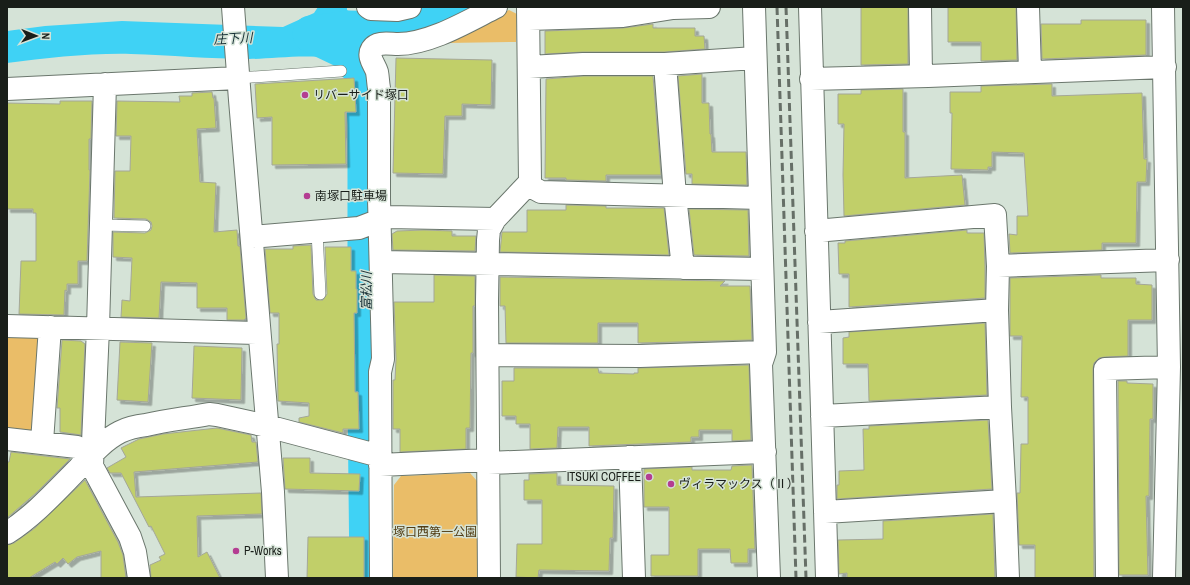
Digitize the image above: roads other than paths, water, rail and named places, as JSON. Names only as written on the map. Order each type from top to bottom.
[{"type":"street","points":[[233,7],[278,578]]},
{"type":"street","points":[[368,7],[371,9],[397,10],[410,7]]},
{"type":"street","points":[[381,578],[374,457],[380,372],[383,359],[381,262],[371,223],[379,199],[379,88],[377,72],[371,59],[371,52],[373,47],[379,44],[399,44],[420,41],[456,28],[496,7]]},
{"type":"street","points":[[488,578],[489,230],[494,219],[530,182],[528,13],[602,12],[623,16],[673,8],[709,7]]},
{"type":"street","points":[[754,7],[765,352],[761,364],[769,578]]},
{"type":"street","points":[[810,7],[827,578]]},
{"type":"street","points":[[920,7],[921,76]]},
{"type":"street","points":[[1028,7],[1030,72]]},
{"type":"street","points":[[1164,7],[1169,367],[1174,492],[1164,578]]},
{"type":"street","points":[[529,67],[583,64],[665,64],[755,58]]},
{"type":"street","points":[[665,64],[675,196],[683,268]]},
{"type":"street","points":[[812,79],[1164,67]]},
{"type":"street","points":[[7,89],[105,84],[238,73]]},
{"type":"street","points":[[105,84],[98,328],[91,455],[92,466],[130,537],[135,552],[139,578]]},
{"type":"street","points":[[528,185],[541,192],[760,198]]},
{"type":"street","points":[[816,231],[995,215],[998,266],[997,310],[1000,408],[1006,501],[1008,578]]},
{"type":"street","points":[[252,237],[317,231],[371,223],[388,217],[494,219]]},
{"type":"street","points":[[998,266],[1168,260]]},
{"type":"street","points":[[381,262],[762,269]]},
{"type":"street","points":[[819,322],[997,310]]},
{"type":"street","points":[[7,326],[259,333]]},
{"type":"street","points":[[42,442],[50,327]]},
{"type":"street","points":[[488,355],[640,356],[765,352]]},
{"type":"street","points":[[1107,578],[1105,369],[1169,367]]},
{"type":"street","points":[[822,416],[1000,408]]},
{"type":"street","points":[[7,533],[24,522],[91,455],[119,432],[129,428],[158,422],[209,414],[267,426],[374,457],[488,461],[765,452]]},
{"type":"street","points":[[7,439],[77,447],[91,455]]},
{"type":"street","points":[[630,457],[634,578]]},
{"type":"street","points":[[825,512],[1006,501]]},
{"type":"lane","points":[[238,73],[341,71]]},
{"type":"lane","points":[[101,225],[145,226]]},
{"type":"lane","points":[[317,231],[320,294]]},
{"type":"water","points":[[318,7],[347,7],[347,10],[363,20],[365,39],[348,64],[338,60],[314,57],[234,59],[116,54],[69,56],[7,63],[7,31],[45,26],[122,21],[283,27],[314,13]]},
{"type":"waterway","name":"庄下川","points":[[313,34],[348,29],[389,30],[425,22],[455,7]]},
{"type":"waterway","name":"富松川","points":[[311,34],[353,54],[364,78],[366,125],[366,398],[368,578]]},
{"type":"railway","points":[[777,7],[796,578]]},
{"type":"railway","points":[[786,7],[806,578]]},
{"type":"place","name":"リバーサイド塚口","points":[[305,95]]},
{"type":"place","name":"南塚口駐車場","points":[[307,196]]},
{"type":"place","name":"ITSUKI COFFEE","points":[[649,477]]},
{"type":"place","name":"ヴィラマックス（Ⅱ）","points":[[671,484]]},
{"type":"place","name":"P-Works","points":[[236,551]]},
{"type":"park label","name":"塚口西第一公園","points":[[435,532]]}]
